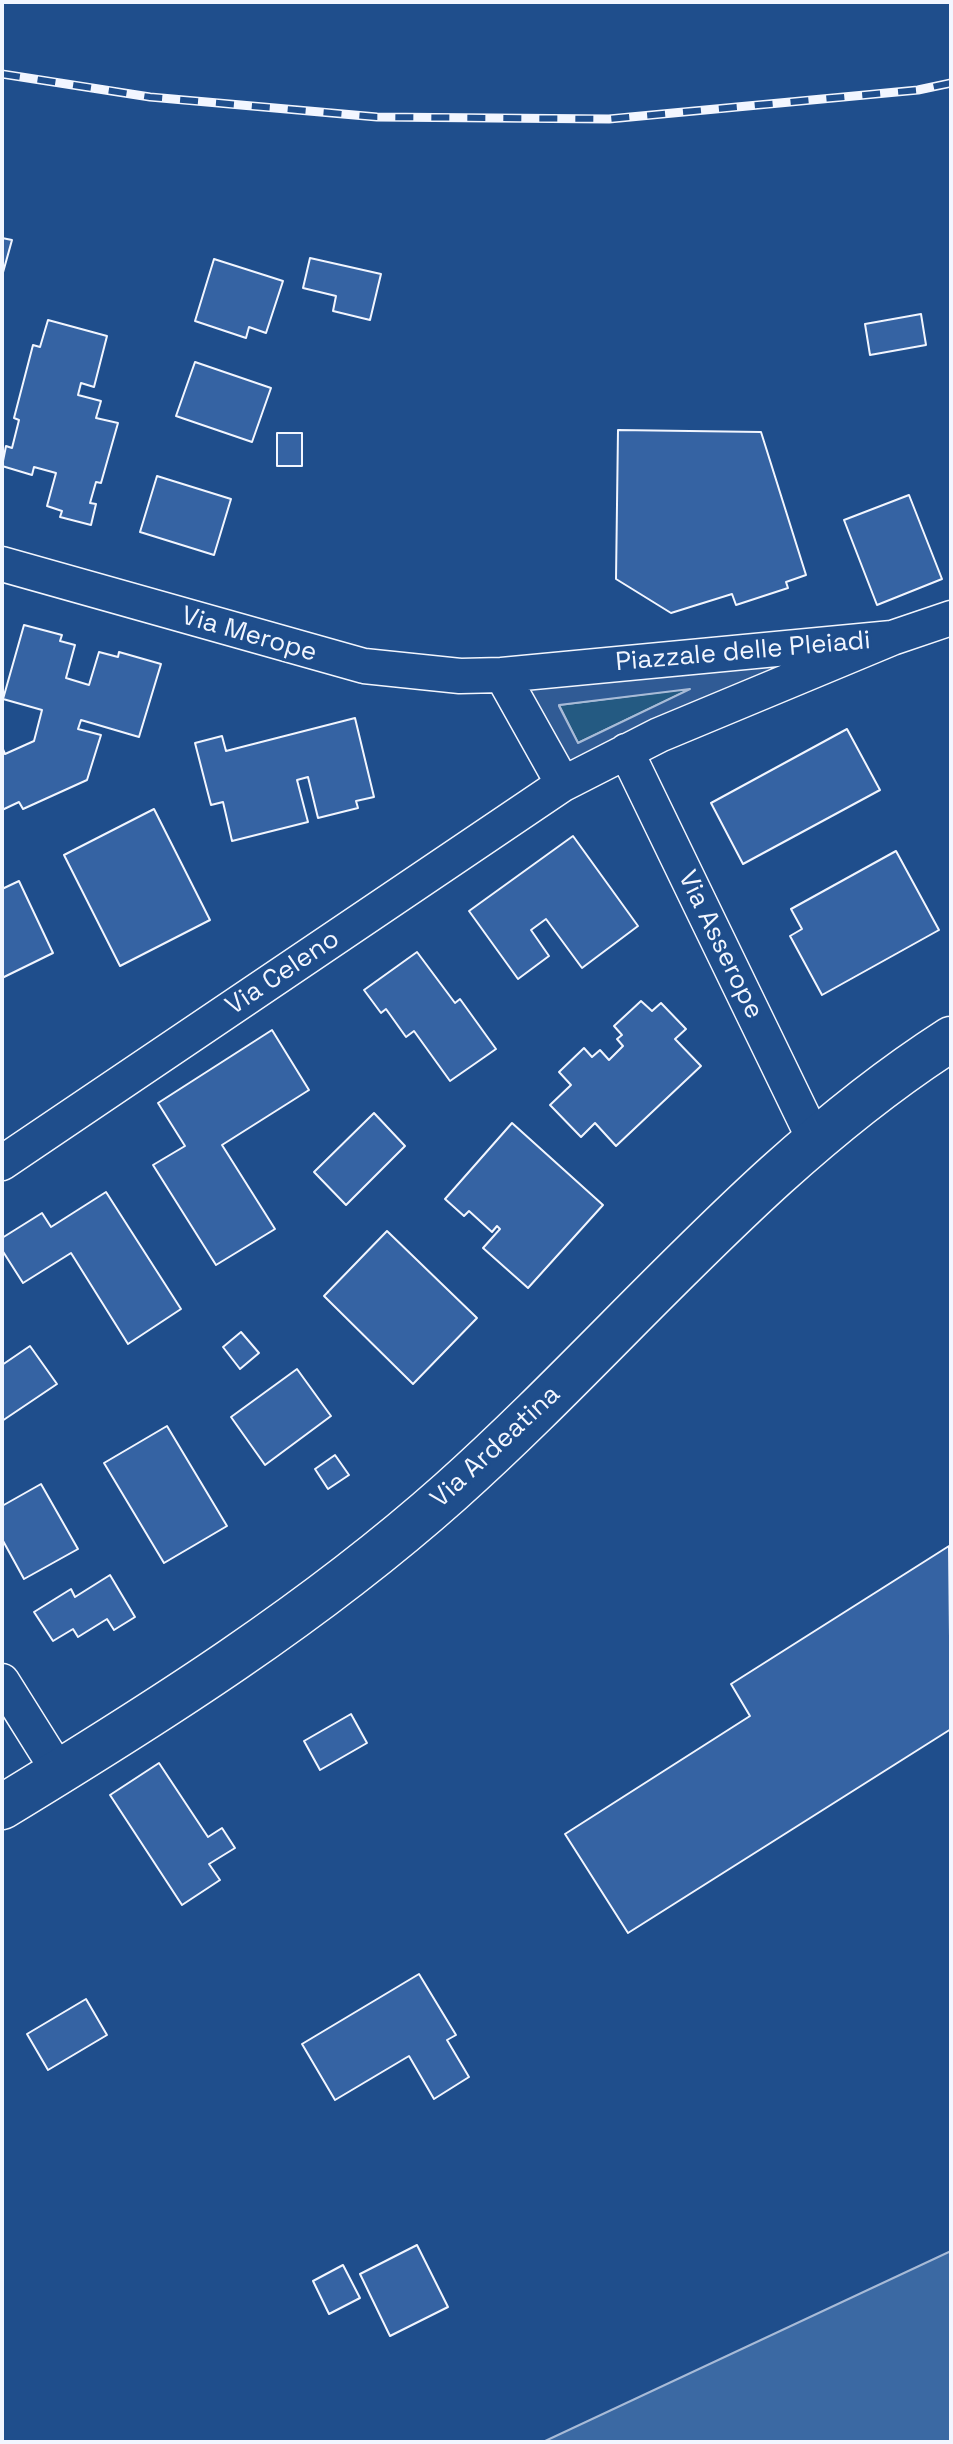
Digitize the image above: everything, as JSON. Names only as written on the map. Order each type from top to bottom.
[{"type":"main road","name":"Via Ardeatina","points":[[2,1807],[300,1614],[399,1535],[557,1391],[711,1235],[814,1139],[951,1039]]},
{"type":"street","name":"Via Merope","points":[[2,564],[364,666],[460,676],[502,675]]},
{"type":"street","points":[[892,638],[951,618]]},
{"type":"street","name":"Piazzale delle Pleiadi","points":[[502,675],[892,638]]},
{"type":"street","name":"Piazzale delle Pleiadi","points":[[563,784],[626,751],[892,638]]},
{"type":"street","points":[[502,675],[563,784]]},
{"type":"street","name":"Via Asserope","points":[[626,751],[814,1139]]},
{"type":"street","name":"Via Celeno","points":[[2,1163],[563,784]]},
{"type":"street","points":[[2,1681],[59,1772]]},
{"type":"shaded area","points":[[892,638],[563,784],[502,675]],"holes":[[[690,689],[578,743],[559,705]]]},
{"type":"shaded area","points":[[693,688],[578,743],[559,705]]},
{"type":"shaded area","points":[[951,2251],[951,2442],[543,2442]]},
{"type":"building","points":[[2,238],[12,240],[2,276]]},
{"type":"building","points":[[310,258],[381,274],[370,320],[333,311],[336,296],[303,288]]},
{"type":"building","points":[[214,259],[283,281],[266,333],[249,327],[246,338],[195,321]]},
{"type":"building","points":[[921,314],[926,345],[870,355],[865,324]]},
{"type":"building","points":[[48,320],[107,336],[94,387],[81,383],[78,395],[101,401],[96,418],[118,423],[101,483],[96,482],[90,503],[96,504],[91,525],[60,517],[62,511],[47,506],[56,473],[34,467],[32,475],[2,466],[6,446],[12,448],[19,420],[14,418],[33,345],[40,347]]},
{"type":"building","points":[[195,362],[271,388],[252,442],[176,416]]},
{"type":"building","points":[[618,430],[761,432],[806,575],[786,582],[788,588],[736,605],[732,594],[671,613],[616,579]]},
{"type":"building","points":[[277,433],[302,433],[302,466],[277,466]]},
{"type":"building","points":[[157,476],[231,499],[214,555],[140,532]]},
{"type":"building","points":[[909,495],[942,579],[877,605],[844,520]]},
{"type":"building","points":[[24,625],[62,635],[60,641],[75,645],[66,678],[89,685],[99,652],[118,657],[119,652],[161,664],[139,737],[81,720],[78,729],[101,735],[87,780],[23,809],[19,802],[2,810],[2,747],[5,754],[34,741],[42,710],[3,699]]},
{"type":"building","points":[[355,718],[374,797],[356,801],[358,808],[318,818],[308,777],[297,780],[308,822],[232,841],[223,802],[211,805],[195,743],[222,736],[226,751]]},
{"type":"building","points":[[847,729],[880,790],[743,864],[711,803]]},
{"type":"building","points":[[154,809],[210,920],[120,966],[64,855]]},
{"type":"building","points":[[573,836],[638,926],[582,968],[546,919],[531,930],[549,956],[518,979],[469,911]]},
{"type":"building","points":[[896,851],[939,930],[822,995],[790,936],[802,929],[791,909]]},
{"type":"building","points":[[19,881],[53,953],[2,978],[2,889]]},
{"type":"building","points":[[417,952],[455,1003],[460,999],[496,1049],[450,1081],[414,1031],[406,1037],[386,1009],[381,1013],[364,990]]},
{"type":"building","points":[[641,1001],[652,1011],[661,1003],[686,1029],[675,1039],[701,1066],[616,1146],[595,1123],[581,1137],[550,1105],[571,1085],[559,1072],[584,1048],[592,1057],[600,1050],[609,1060],[623,1046],[617,1039],[622,1035],[614,1026]]},
{"type":"building","points":[[272,1030],[309,1090],[222,1145],[275,1229],[216,1265],[153,1165],[185,1146],[158,1103]]},
{"type":"building","points":[[374,1113],[405,1146],[346,1205],[314,1172]]},
{"type":"building","points":[[512,1123],[603,1205],[528,1288],[483,1248],[500,1229],[497,1226],[492,1232],[469,1211],[464,1216],[445,1199]]},
{"type":"building","points":[[106,1192],[181,1309],[128,1344],[71,1253],[23,1283],[2,1250],[2,1238],[42,1213],[51,1227]]},
{"type":"building","points":[[387,1231],[477,1318],[413,1384],[324,1296]]},
{"type":"building","points":[[241,1332],[259,1353],[240,1369],[223,1347]]},
{"type":"building","points":[[30,1346],[57,1384],[2,1421],[2,1365]]},
{"type":"building","points":[[297,1369],[331,1416],[265,1465],[231,1417]]},
{"type":"building","points":[[167,1426],[227,1526],[164,1563],[104,1463]]},
{"type":"building","points":[[335,1455],[349,1475],[328,1489],[315,1469]]},
{"type":"building","points":[[41,1484],[78,1549],[24,1579],[2,1539],[2,1506]]},
{"type":"building","points":[[949,1546],[951,1729],[628,1933],[565,1834],[750,1716],[731,1684]]},
{"type":"building","points":[[110,1575],[135,1617],[114,1630],[107,1619],[78,1637],[73,1629],[53,1641],[34,1612],[71,1589],[75,1597]]},
{"type":"building","points":[[351,1714],[367,1743],[320,1770],[304,1741]]},
{"type":"building","points":[[159,1763],[208,1837],[222,1828],[235,1848],[209,1864],[220,1880],[182,1905],[110,1795]]},
{"type":"building","points":[[419,1974],[456,2035],[447,2040],[469,2077],[434,2099],[409,2056],[335,2100],[302,2044]]},
{"type":"building","points":[[86,1999],[107,2035],[48,2070],[27,2034]]},
{"type":"building","points":[[417,2245],[448,2307],[390,2336],[360,2274]]},
{"type":"building","points":[[343,2265],[360,2298],[329,2314],[313,2281]]},
{"type":"railway","points":[[2,74],[150,97],[377,117],[609,119],[918,90],[951,83]]}]
